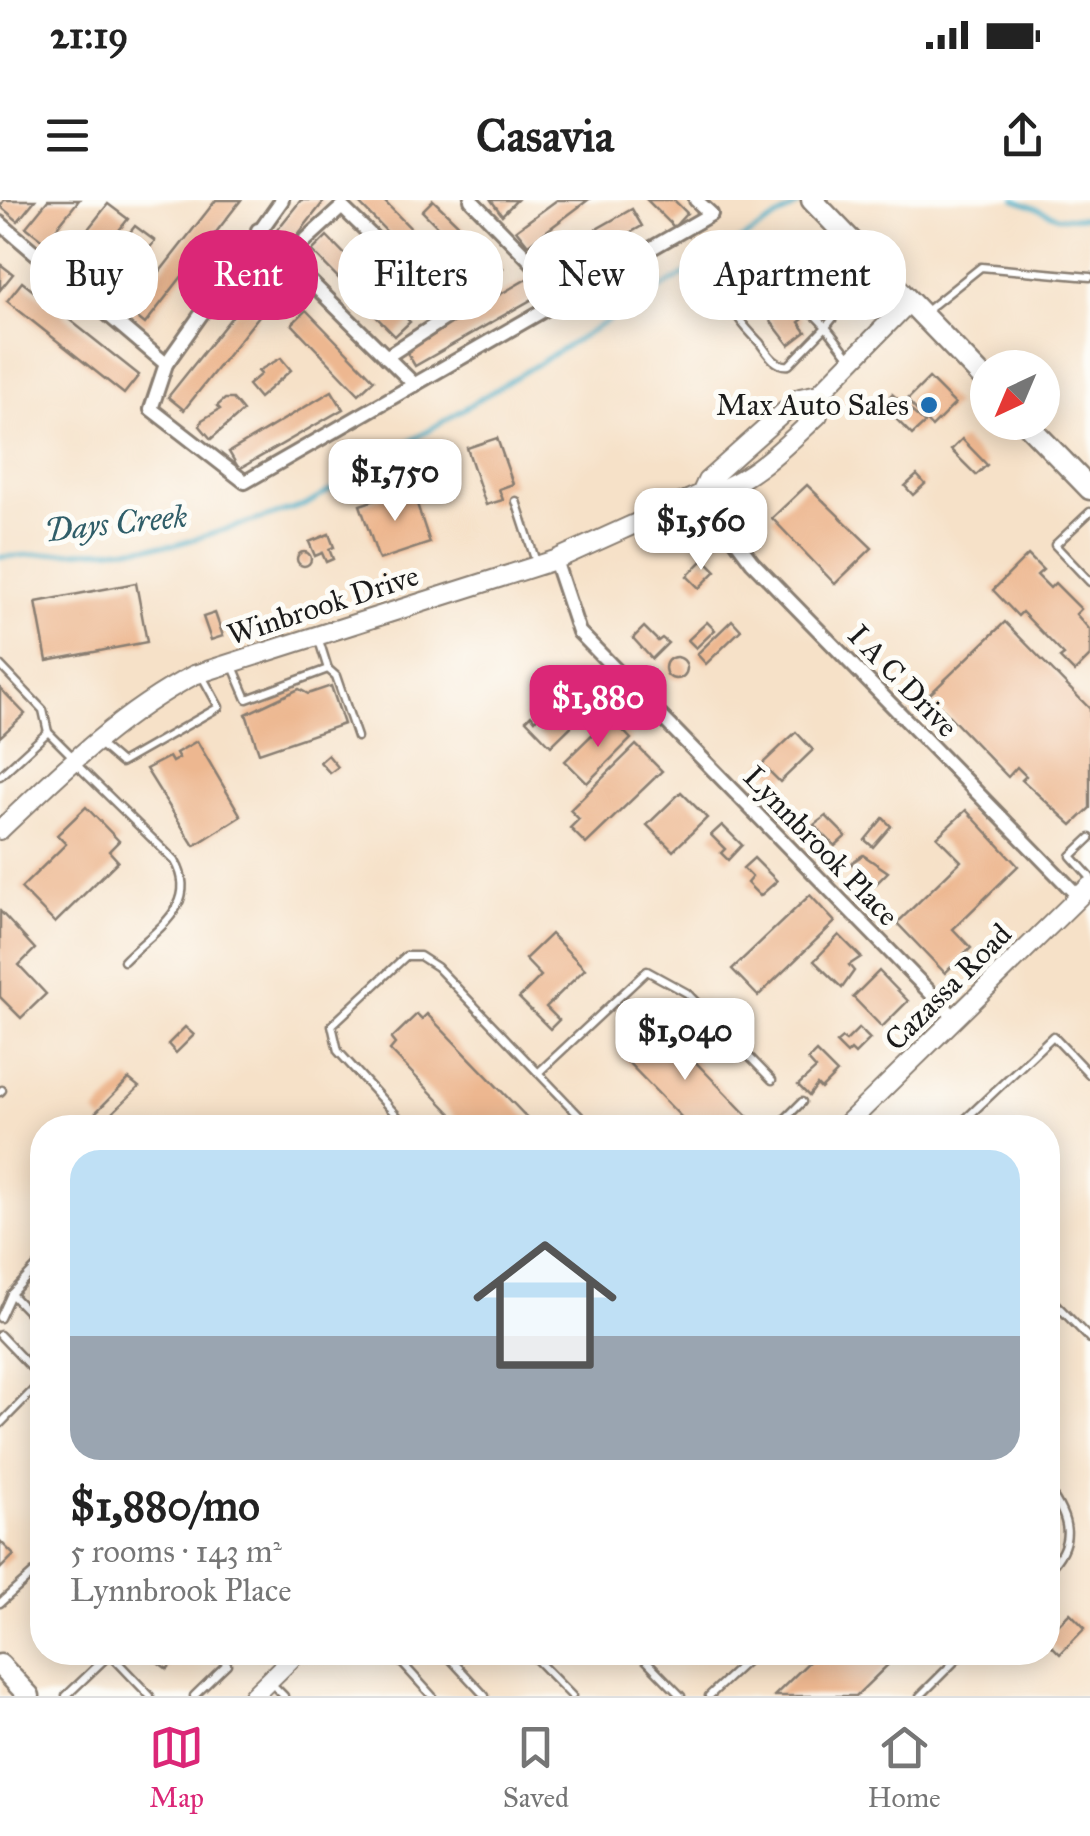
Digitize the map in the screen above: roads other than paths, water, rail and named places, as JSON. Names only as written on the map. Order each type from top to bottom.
[{"type":"main road","points":[[812,200],[970,366]]},
{"type":"main road","points":[[1042,440],[1090,490]]},
{"type":"main road","points":[[0,1665],[29,1696]]},
{"type":"street","points":[[258,230],[282,200]]},
{"type":"street","points":[[472,200],[523,253]]},
{"type":"street","points":[[659,243],[711,214],[696,200]]},
{"type":"street","points":[[317,230],[342,207],[452,314],[386,357]]},
{"type":"street","points":[[0,223],[166,364]]},
{"type":"street","points":[[318,290],[415,385]]},
{"type":"street","name":"Winbrook Drive","points":[[0,830],[95,740],[147,700],[200,673],[546,563],[700,494],[716,492],[740,478],[818,415],[820,394],[852,360],[915,309]]},
{"type":"street","points":[[196,320],[166,364],[151,409],[244,482],[523,320]]},
{"type":"street","name":"I A C Drive","points":[[700,494],[752,562],[1084,891]]},
{"type":"street","name":"Lynnbrook Place","points":[[546,563],[578,632],[956,1020]]},
{"type":"street","name":"Cazassa Road","points":[[857,1115],[1084,891]]},
{"type":"street","points":[[253,1696],[285,1665]]},
{"type":"lane","points":[[915,309],[981,267],[1090,277]]},
{"type":"lane","points":[[741,320],[775,362],[789,365],[833,320]]},
{"type":"lane","points":[[819,320],[852,360]]},
{"type":"lane","points":[[516,501],[546,563]]},
{"type":"lane","points":[[1090,512],[1055,545],[1090,582]]},
{"type":"lane","points":[[318,636],[357,737]]},
{"type":"lane","points":[[232,663],[247,699],[328,669]]},
{"type":"lane","points":[[0,665],[43,710],[48,732],[175,861],[186,880],[186,894],[178,907],[124,960]]},
{"type":"lane","points":[[95,740],[121,764],[218,706],[200,673]]},
{"type":"lane","points":[[0,776],[48,732]]},
{"type":"lane","points":[[1090,838],[1071,856],[1090,878]]},
{"type":"lane","points":[[396,1115],[338,1050],[332,1024],[406,956],[420,956],[438,968],[578,1115]]},
{"type":"lane","points":[[538,1073],[647,972],[686,992],[772,1080]]},
{"type":"lane","points":[[970,1115],[1052,1036],[1090,1074]]},
{"type":"lane","points":[[789,1115],[802,1102]]},
{"type":"lane","points":[[0,1318],[11,1294],[30,1274]]},
{"type":"lane","points":[[11,1294],[30,1314]]},
{"type":"lane","points":[[1060,1308],[1090,1339]]},
{"type":"lane","points":[[0,1336],[30,1367]]},
{"type":"lane","points":[[0,1350],[8,1343]]},
{"type":"lane","points":[[0,1424],[30,1393]]},
{"type":"lane","points":[[1060,1506],[1069,1536],[1060,1558]]},
{"type":"lane","points":[[0,1602],[30,1576]]},
{"type":"lane","points":[[66,1696],[97,1665]]},
{"type":"lane","points":[[119,1665],[150,1696]]},
{"type":"lane","points":[[194,1696],[226,1665]]},
{"type":"lane","points":[[404,1665],[432,1696]]},
{"type":"lane","points":[[456,1665],[485,1696]]},
{"type":"lane","points":[[542,1665],[572,1696]]},
{"type":"lane","points":[[651,1665],[681,1696]]},
{"type":"lane","points":[[709,1696],[742,1665]]},
{"type":"lane","points":[[920,1696],[951,1665]]},
{"type":"lane","points":[[269,1681],[284,1696]]},
{"type":"waterway","name":"Days Creek","points":[[1015,200],[1058,217],[1090,218]]},
{"type":"waterway","name":"Days Creek","points":[[0,557],[175,545],[306,505],[803,202]]},
{"type":"place","name":"Max Auto Sales","points":[[929,405]]}]
